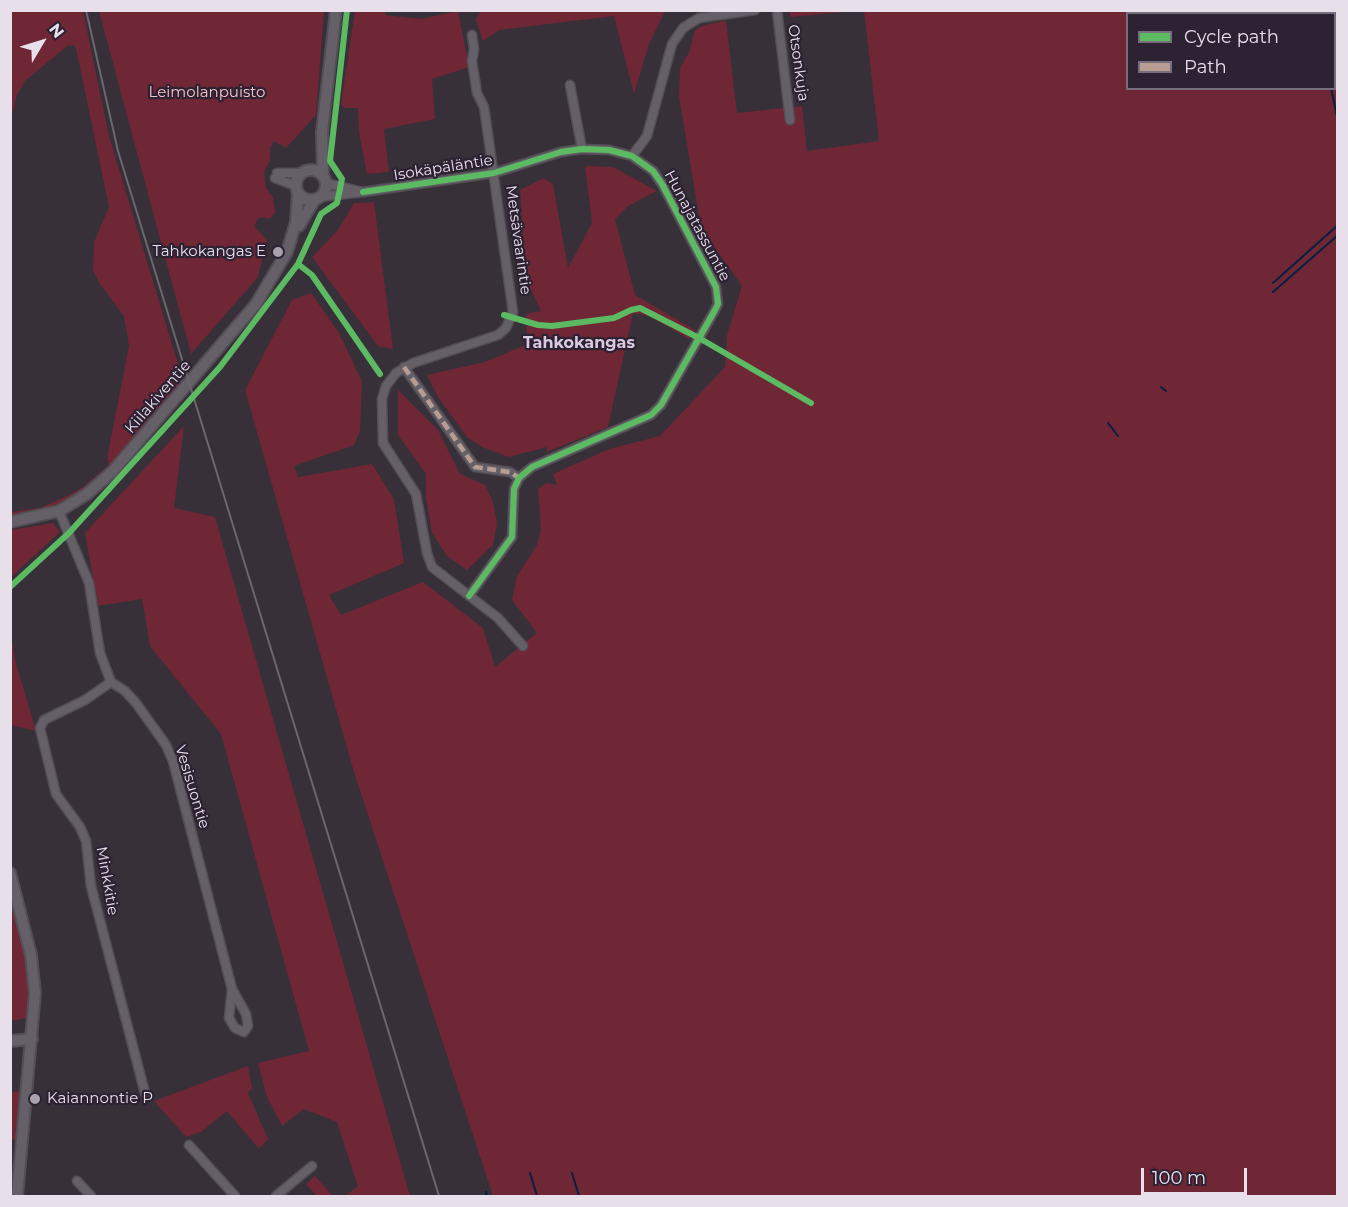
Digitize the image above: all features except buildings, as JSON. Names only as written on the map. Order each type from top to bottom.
[{"type":"street","points":[[324,179],[305,171],[276,176],[307,199],[317,198],[324,191],[324,179],[322,132],[336,10]]},
{"type":"street","points":[[632,156],[647,136],[672,44],[683,28],[699,18],[755,10]]},
{"type":"street","name":"Otsonkuja","points":[[777,10],[790,120]]},
{"type":"street","name":"Metsävaarintie","points":[[404,367],[498,335],[510,322],[514,308],[484,107],[477,93],[472,61],[474,49],[472,35]]},
{"type":"street","points":[[570,85],[582,149]]},
{"type":"street","points":[[297,190],[322,132]]},
{"type":"street","name":"Isokäpäläntie","points":[[317,198],[494,173],[561,152],[582,149],[609,150],[632,156]]},
{"type":"street","name":"Hunajatassuntie","points":[[519,478],[532,467],[651,415],[661,405],[718,304],[716,287],[662,184],[653,171],[632,156]]},
{"type":"street","name":"Isokäpäläntie","points":[[324,179],[363,192]]},
{"type":"street","name":"Kiilakiventie","points":[[290,245],[298,210],[297,190]]},
{"type":"street","name":"Kiilakiventie","points":[[10,522],[59,511],[87,494],[113,471],[256,304],[276,274],[317,198]]},
{"type":"street","points":[[469,596],[512,537],[514,489],[519,478],[510,472],[475,467],[404,367],[390,380],[382,399],[385,447],[416,494],[429,561],[436,572],[498,618],[523,646]]},
{"type":"street","name":"Vesisuontie","points":[[59,511],[89,583],[100,653],[111,682],[125,691],[136,703],[166,745],[173,761],[232,988]]},
{"type":"street","name":"Minkkitie","points":[[111,682],[85,700],[44,720],[40,728],[56,794],[80,827],[86,841],[91,886],[145,1093]]},
{"type":"street","points":[[10,873],[31,955],[35,993],[17,1197]]},
{"type":"street","points":[[10,1041],[32,1039]]},
{"type":"street","points":[[189,1145],[235,1197]]},
{"type":"street","points":[[276,1197],[312,1166]]},
{"type":"street","points":[[77,1181],[91,1197]]},
{"type":"green space","points":[[481,10],[665,11],[649,44],[634,94],[614,16],[499,30],[483,41],[476,20]]},
{"type":"green space","points":[[790,10],[853,11],[791,17]]},
{"type":"green space","points":[[10,11],[83,11],[109,136],[184,384],[110,468],[85,491],[57,506],[11,518],[11,512],[40,508],[69,495],[83,487],[109,465],[107,458],[129,346],[124,316],[100,284],[93,270],[94,242],[109,207],[76,48],[74,45],[67,46],[25,81],[17,95],[11,119]]},
{"type":"green space","name":"Leimolanpuisto","points":[[99,11],[324,11],[316,115],[286,148],[274,141],[270,148],[270,160],[264,172],[266,188],[273,198],[275,213],[270,219],[261,217],[256,221],[255,227],[267,240],[258,277],[191,354]]},
{"type":"green space","points":[[355,11],[386,11],[385,15],[421,19],[458,11],[469,67],[432,79],[435,119],[384,129],[389,172],[367,174],[359,132],[358,108],[344,108],[341,104]]},
{"type":"green space","points":[[864,11],[1337,11],[1337,1196],[493,1196],[354,772],[245,390],[292,300],[311,293],[339,333],[362,381],[360,431],[354,445],[294,466],[298,477],[372,464],[394,499],[404,563],[329,595],[341,615],[423,582],[483,628],[495,667],[537,633],[512,600],[517,576],[537,545],[541,529],[538,489],[546,483],[557,485],[553,474],[609,449],[660,436],[725,367],[727,335],[742,286],[701,228],[679,96],[680,68],[689,52],[695,30],[704,25],[726,21],[737,113],[802,106],[807,151],[879,141]]},
{"type":"green space","points":[[585,166],[613,167],[657,191],[628,206],[615,219],[635,295],[695,330],[689,339],[649,316],[633,313],[608,427],[547,452],[547,447],[509,457],[482,447],[467,437],[438,397],[427,375],[485,362],[528,344],[526,314],[541,311],[526,279],[520,190],[544,178],[553,184],[568,268],[592,223]]},
{"type":"green space","points":[[374,202],[393,349],[378,346],[312,257],[338,230],[354,203]]},
{"type":"green space","points":[[398,390],[438,430],[460,474],[485,485],[493,502],[497,523],[493,545],[467,570],[447,556],[432,533],[426,498],[426,474],[398,435]]},
{"type":"green space","points":[[184,426],[174,508],[215,517],[410,1196],[345,1196],[358,1186],[337,1122],[304,1109],[282,1126],[267,1097],[258,1063],[309,1051],[221,734],[150,646],[142,599],[98,606],[85,533]]},
{"type":"green space","points":[[53,523],[60,532],[11,577],[11,530]]},
{"type":"green space","points":[[10,626],[15,660],[36,731],[11,725]]},
{"type":"green space","points":[[10,882],[29,956],[31,1017],[11,1021]]},
{"type":"green space","points":[[248,1066],[252,1088],[248,1093],[268,1139],[259,1149],[227,1111],[201,1132],[186,1137],[154,1101]]},
{"type":"green space","points":[[24,1091],[21,1138],[11,1140],[11,1092]]},
{"type":"green space","points":[[315,1176],[333,1196],[317,1196],[306,1184]]},
{"type":"waterway","points":[[1331,90],[1338,121]]},
{"type":"waterway","points":[[1273,283],[1338,225]]},
{"type":"waterway","points":[[1273,292],[1338,235]]},
{"type":"waterway","points":[[1161,387],[1166,391]]},
{"type":"waterway","points":[[1108,423],[1118,436]]},
{"type":"waterway","points":[[530,1173],[537,1196]]},
{"type":"waterway","points":[[572,1173],[579,1196]]},
{"type":"waterway","points":[[486,1192],[487,1196]]},
{"type":"railway","points":[[86,10],[118,151],[439,1196]]},
{"type":"marked path","points":[[404,367],[475,467],[510,472],[519,478]]},
{"type":"cycle path","points":[[10,587],[69,533],[220,367],[298,264],[321,214],[337,203],[342,179],[330,161],[347,10]]},
{"type":"cycle path","points":[[363,192],[494,173],[561,152],[582,149],[609,150],[632,156],[653,171],[662,184],[716,287],[718,304],[715,310],[661,405],[651,415],[532,467],[519,478],[514,489],[512,537],[469,596]]},
{"type":"cycle path","points":[[298,264],[312,275],[380,374]]},
{"type":"cycle path","points":[[504,315],[538,325],[552,326],[614,318],[640,308],[699,338],[811,403]]},
{"type":"place","name":"Tahkokangas E","points":[[278,252]]},
{"type":"place","name":"Kaiannontie P","points":[[35,1099]]},
{"type":"district","name":"Tahkokangas","points":[[579,343]]}]
